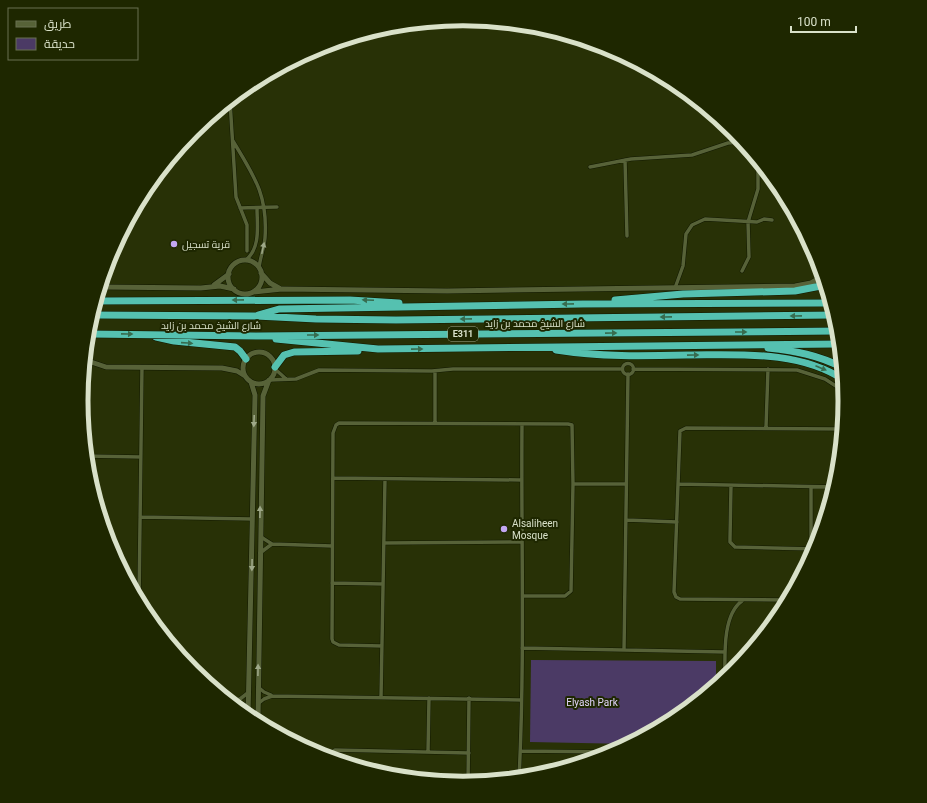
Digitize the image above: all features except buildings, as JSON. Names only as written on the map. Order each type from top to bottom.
[{"type":"highway","points":[[583,304],[683,294],[795,291],[821,286]]},
{"type":"highway","points":[[770,302],[824,298]]},
{"type":"highway","points":[[102,301],[350,300],[421,306]]},
{"type":"highway","points":[[256,316],[267,311],[279,309],[583,304],[826,303]]},
{"type":"highway","name":"شارع الشيخ محمد بن زايد","points":[[98,315],[256,316],[316,320],[829,315]]},
{"type":"highway","name":"شارع الشيخ محمد بن زايد","points":[[94,334],[256,336],[833,331]]},
{"type":"highway","points":[[149,334],[174,341],[234,347],[240,351],[245,360]]},
{"type":"highway","points":[[256,336],[378,349]]},
{"type":"highway","points":[[275,368],[284,355],[294,352],[350,352],[378,349],[835,344]]},
{"type":"highway","points":[[738,345],[800,352],[837,365]]},
{"type":"highway","points":[[542,347],[573,352],[624,356],[717,355],[777,357],[808,363],[824,368],[838,376]]},
{"type":"main road","points":[[214,286],[229,274],[235,264],[246,260],[256,264],[270,283],[282,289]]},
{"type":"main road","points":[[253,292],[260,284],[260,271]]},
{"type":"main road","points":[[229,274],[230,285],[243,294],[282,289],[447,291],[795,286],[811,283],[818,279]]},
{"type":"main road","points":[[106,287],[205,288],[214,286],[234,289]]},
{"type":"main road","points":[[90,362],[102,366],[222,368],[235,367],[253,353],[263,353],[271,358],[275,368],[263,396],[259,554],[258,716]]},
{"type":"main road","points":[[245,360],[243,366],[245,376]]},
{"type":"main road","points":[[222,368],[237,371],[245,376],[251,382],[255,395],[250,708]]},
{"type":"main road","points":[[251,382],[262,384],[269,380]]},
{"type":"main road","points":[[253,451],[258,452],[261,467]]},
{"type":"street","points":[[230,108],[236,197],[247,225],[247,251]]},
{"type":"street","points":[[232,140],[258,183],[265,228],[260,271]]},
{"type":"street","points":[[590,167],[625,160],[692,155],[728,143],[735,143]]},
{"type":"street","points":[[625,160],[627,236]]},
{"type":"street","points":[[742,271],[749,257],[748,222],[758,189],[758,169]]},
{"type":"street","points":[[240,208],[277,207]]},
{"type":"street","points":[[246,260],[255,247],[257,208]]},
{"type":"street","points":[[674,288],[683,266],[686,234],[692,225],[706,219],[748,222],[772,220]]},
{"type":"street","points":[[622,369],[624,365],[628,363],[634,368],[797,370],[825,379],[838,388]]},
{"type":"street","points":[[137,588],[140,517],[142,367]]},
{"type":"street","points":[[275,368],[286,379]]},
{"type":"street","points":[[628,374],[632,372],[634,368]]},
{"type":"street","points":[[269,380],[296,379],[319,370],[435,371],[453,369],[622,369],[628,374]]},
{"type":"street","points":[[766,427],[768,369]]},
{"type":"street","points":[[435,371],[435,423]]},
{"type":"street","points":[[624,650],[628,374]]},
{"type":"street","points":[[382,646],[339,645],[333,642],[331,636],[333,433],[336,425],[339,423],[568,424],[572,426],[573,484],[571,591],[565,596],[523,596]]},
{"type":"street","points":[[519,773],[523,596],[521,542],[522,424]]},
{"type":"street","points":[[782,600],[742,601],[680,599],[676,597],[679,433],[681,429],[686,428],[766,427],[838,430]]},
{"type":"street","points":[[92,456],[141,457]]},
{"type":"street","points":[[333,478],[521,480]]},
{"type":"street","points":[[381,697],[385,479]]},
{"type":"street","points":[[573,484],[626,484]]},
{"type":"street","points":[[678,484],[829,488]]},
{"type":"street","points":[[731,486],[730,542],[735,547],[808,549]]},
{"type":"street","points":[[811,487],[811,542]]},
{"type":"street","points":[[140,517],[252,519]]},
{"type":"street","points":[[626,520],[677,522]]},
{"type":"street","points":[[260,536],[265,541],[272,544],[332,546]]},
{"type":"street","points":[[384,543],[521,542]]},
{"type":"street","points":[[259,554],[272,544]]},
{"type":"street","points":[[332,583],[383,584]]},
{"type":"street","points":[[779,600],[779,605]]},
{"type":"street","points":[[726,670],[725,652],[731,615],[735,607],[742,601]]},
{"type":"street","points":[[522,648],[725,652]]},
{"type":"street","points":[[258,686],[264,692],[272,696]]},
{"type":"street","points":[[237,700],[243,698],[250,691]]},
{"type":"street","points":[[257,704],[264,698],[272,696],[521,700]]},
{"type":"street","points":[[428,752],[430,698]]},
{"type":"street","points":[[468,777],[470,698]]},
{"type":"street","points":[[237,700],[250,708]]},
{"type":"street","points":[[332,753],[335,750],[469,753]]},
{"type":"street","points":[[520,751],[597,752]]},
{"type":"green space","name":"Elyash Park","points":[[531,660],[716,661],[716,679],[711,684],[672,714],[630,738],[617,744],[530,742]]},
{"type":"place","name":"قرية تسجيل","points":[[174,244]]},
{"type":"place","name":"Alsaliheen Mosque","points":[[504,529]]}]
